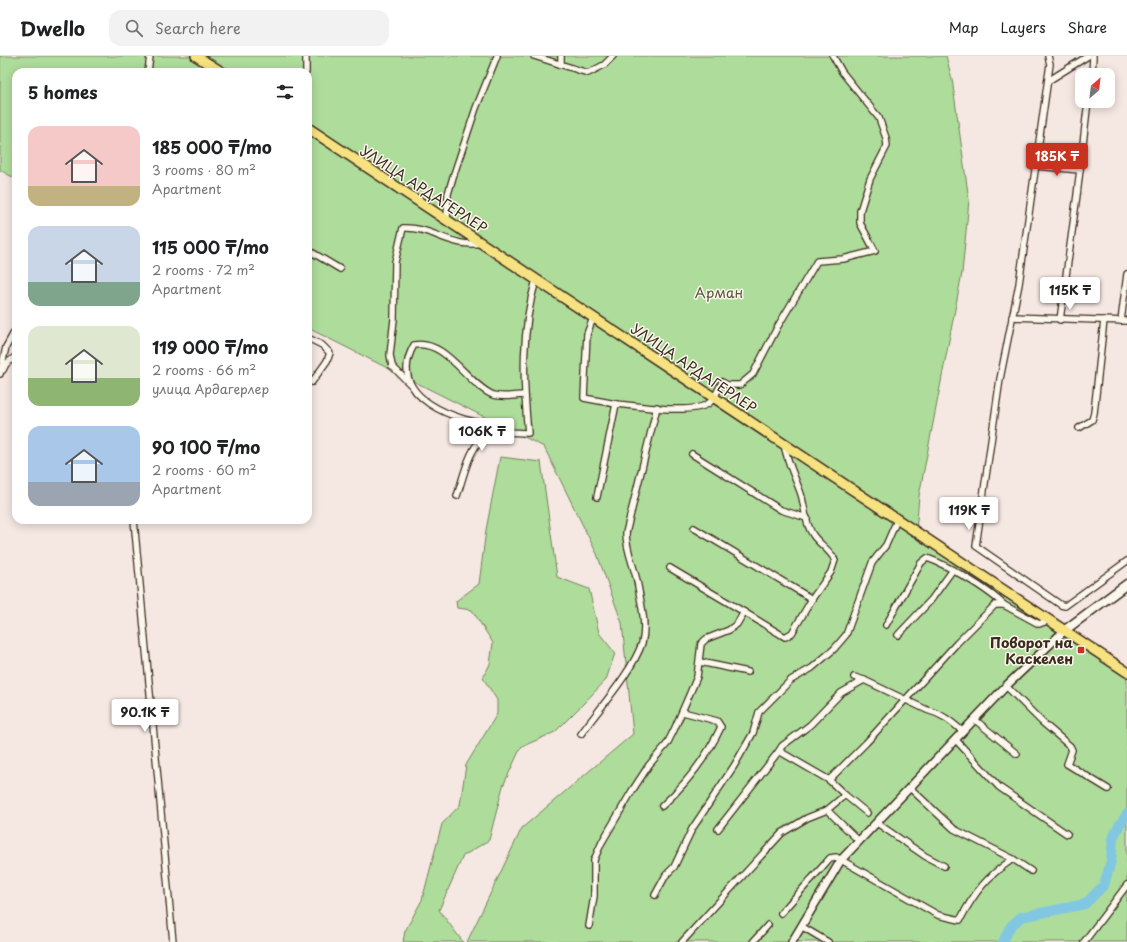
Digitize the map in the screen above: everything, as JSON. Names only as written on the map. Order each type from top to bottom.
[{"type":"main road","points":[[196,56],[216,68]]},
{"type":"main road","name":"УЛИЦА АРДАГЕРЛЕР","points":[[312,131],[1127,672]]},
{"type":"main road","points":[[1065,630],[1127,584]]},
{"type":"street","points":[[148,68],[150,56]]},
{"type":"street","points":[[306,56],[306,68]]},
{"type":"street","points":[[447,220],[448,194],[453,177],[478,102],[497,56]]},
{"type":"street","points":[[534,56],[588,73],[604,65],[613,56]]},
{"type":"street","points":[[561,56],[561,65]]},
{"type":"street","points":[[604,65],[606,56]]},
{"type":"street","points":[[593,318],[587,334],[584,398],[616,404],[698,408],[709,404],[714,398],[722,382],[728,385],[740,384],[753,374],[817,261],[843,259],[875,251],[862,228],[860,211],[870,179],[887,146],[886,138],[879,118],[842,72],[833,56]]},
{"type":"street","points":[[1048,56],[1050,64],[1048,81],[1019,284],[991,432],[976,546],[1061,606],[1066,606],[1127,561]]},
{"type":"street","points":[[1048,81],[1088,56]]},
{"type":"street","points":[[1092,68],[1093,56]]},
{"type":"street","points":[[1060,320],[1087,108]]},
{"type":"street","points":[[1036,166],[1080,170]]},
{"type":"street","points":[[480,243],[471,245],[454,242],[412,227],[403,228],[395,262],[394,320],[390,355],[392,366],[410,384],[413,390],[443,412],[480,425],[498,426]]},
{"type":"street","points":[[312,252],[340,269]]},
{"type":"street","points":[[1012,317],[1060,320],[1124,321],[1127,274]]},
{"type":"street","points":[[457,496],[476,446],[487,435],[514,432],[528,433],[524,395],[526,327],[530,298],[536,280]]},
{"type":"street","points":[[1079,428],[1092,420],[1094,413],[1104,320]]},
{"type":"street","points":[[0,375],[6,347],[12,336]]},
{"type":"street","points":[[312,340],[322,345],[330,353],[327,361],[312,382]]},
{"type":"street","points":[[410,384],[408,355],[414,345],[422,344],[446,355],[484,390],[493,395],[500,397],[524,395]]},
{"type":"street","points":[[0,375],[6,364],[12,359]]},
{"type":"street","points":[[598,497],[616,404]]},
{"type":"street","points":[[581,734],[626,673],[642,644],[643,622],[638,585],[628,553],[626,533],[657,407]]},
{"type":"street","points":[[670,568],[785,637],[792,632],[812,599],[831,572],[835,560],[833,555],[813,535],[794,474],[786,459],[784,444]]},
{"type":"street","points":[[692,454],[781,510],[807,518]]},
{"type":"street","points":[[655,895],[666,876],[674,867],[692,829],[734,766],[753,733],[759,712],[791,680],[812,668],[834,649],[846,635],[872,563],[886,545],[897,520]]},
{"type":"street","points":[[134,524],[173,942]]},
{"type":"street","points":[[694,528],[812,599]]},
{"type":"street","points":[[886,625],[921,563],[927,558],[952,570],[1004,605],[1039,624],[1050,620]]},
{"type":"street","points":[[898,635],[931,600],[952,570]]},
{"type":"street","points":[[829,780],[907,700],[995,604],[1004,605]]},
{"type":"street","points":[[589,926],[594,896],[593,879],[595,857],[618,814],[648,765],[667,744],[683,712],[697,677],[701,644],[706,640],[729,630],[737,624],[744,612]]},
{"type":"street","points":[[792,942],[841,860],[962,731],[1006,686],[1065,630]]},
{"type":"street","points":[[700,662],[748,672]]},
{"type":"street","points":[[854,678],[864,680],[938,713],[948,718],[962,731]]},
{"type":"street","points":[[718,830],[790,739],[816,720],[841,693],[864,680]]},
{"type":"street","points":[[1006,686],[1042,722],[1070,746],[1072,750],[1067,764],[1108,789]]},
{"type":"street","points":[[662,806],[691,776],[721,728],[717,721],[683,712]]},
{"type":"street","points":[[974,719],[1017,754]]},
{"type":"street","points":[[955,739],[999,787],[1067,834]]},
{"type":"street","points":[[779,751],[829,780],[867,813]]},
{"type":"street","points":[[910,788],[954,829],[1013,859],[1031,871]]},
{"type":"street","points":[[682,942],[782,833],[807,818],[827,810],[845,795]]},
{"type":"street","points":[[827,810],[859,841]]},
{"type":"street","points":[[877,823],[925,856],[944,866]]},
{"type":"street","points":[[781,913],[830,858],[836,857],[938,915],[960,920],[984,881],[1013,859]]},
{"type":"street","points":[[1084,942],[1127,885]]},
{"type":"street","points":[[753,942],[768,925]]},
{"type":"street","points":[[801,926],[818,939],[828,942]]},
{"type":"green space","name":"Арман","points":[[0,56],[946,56],[952,79],[969,200],[962,273],[919,496],[916,532],[1127,672],[1127,942],[467,942],[522,828],[633,734],[622,623],[597,554],[544,447],[312,330],[312,68],[12,68],[12,177],[0,170]]},
{"type":"green space","points":[[500,457],[541,462],[557,577],[589,589],[599,633],[615,653],[606,680],[555,732],[521,747],[503,786],[489,840],[463,856],[439,910],[463,942],[403,942],[405,931],[422,900],[442,824],[460,805],[466,765],[497,714],[497,700],[483,678],[490,664],[493,643],[472,610],[457,608],[456,601],[479,584],[486,530]]},
{"type":"waterway","points":[[1003,942],[1010,927],[1021,917],[1085,904],[1104,885],[1111,861],[1113,838],[1127,814]]},
{"type":"place","name":"Поворот на Каскелен","points":[[1081,650]]}]
